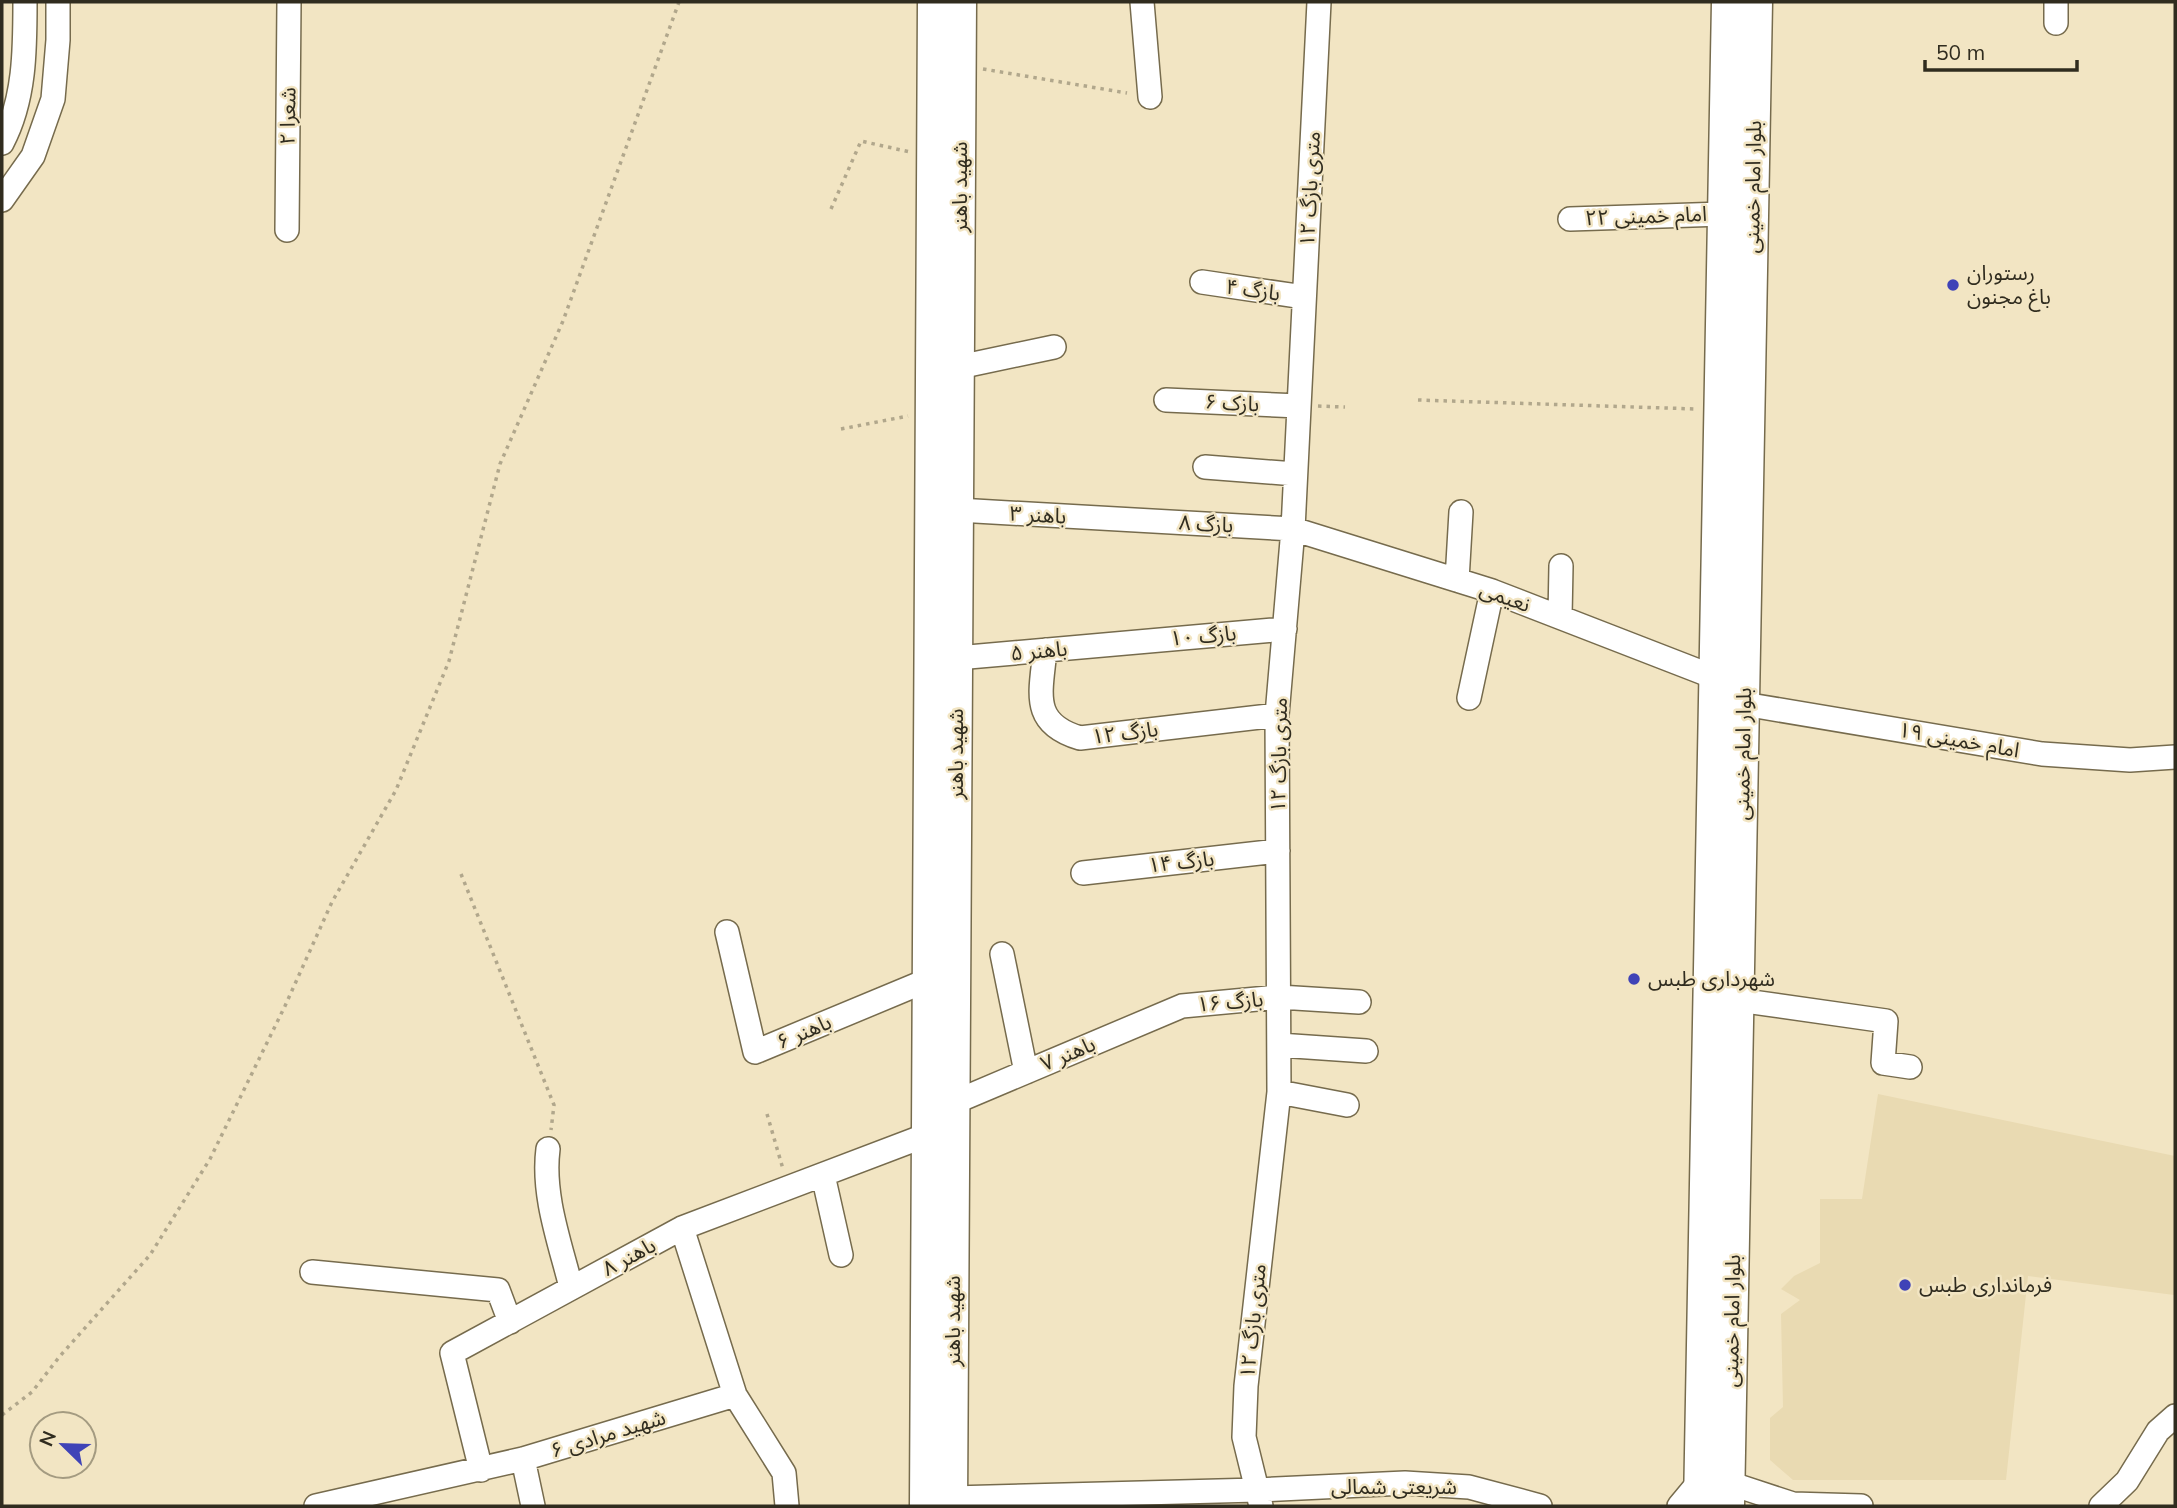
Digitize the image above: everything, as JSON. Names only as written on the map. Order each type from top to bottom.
[{"type":"main road","name":"شهید باهنر","points":[[933,2],[931,412],[944,510],[957,658],[955,1102],[943,1503]]},
{"type":"main road","name":"شهید باهنر","points":[[943,1503],[927,1135],[928,980],[944,510],[959,367],[961,2]]},
{"type":"main road","name":"بلوار امام خمینی","points":[[1699,1494],[1727,2]]},
{"type":"main road","name":"بلوار امام خمینی","points":[[1729,1494],[1757,2]]},
{"type":"main road","points":[[1703,1279],[1733,1280]]},
{"type":"street","points":[[2,143],[20,92],[25,2]]},
{"type":"street","points":[[2,200],[33,156],[53,99],[58,2]]},
{"type":"street","name":"شعرا ۲","points":[[287,230],[289,2]]},
{"type":"street","points":[[1142,2],[1150,97]]},
{"type":"street","name":"۱۲ متری بازگ","points":[[1259,1498],[1244,1437],[1246,1386],[1279,1092],[1278,715],[1293,529],[1319,2]]},
{"type":"street","points":[[20,92],[53,99]]},
{"type":"street","name":"امام خمینی ۲۲","points":[[1570,219],[1723,214]]},
{"type":"street","name":"بازگ ۴","points":[[1202,282],[1304,298]]},
{"type":"street","points":[[959,367],[1054,347]]},
{"type":"street","name":"بازک ۶","points":[[1166,400],[1299,406]]},
{"type":"street","points":[[1205,467],[1296,474]]},
{"type":"street","name":"باهنر ۳","points":[[944,510],[1119,519]]},
{"type":"street","points":[[1457,580],[1461,512]]},
{"type":"street","name":"بازگ ۸","points":[[1119,519],[1293,529]]},
{"type":"street","name":"نعیمی","points":[[1293,529],[1492,591],[1714,677]]},
{"type":"street","points":[[1560,617],[1561,566]]},
{"type":"street","points":[[1469,698],[1492,591]]},
{"type":"street","name":"بازگ ۱۰","points":[[1121,643],[1284,629]]},
{"type":"street","name":"باهنر ۵","points":[[957,658],[1121,643]]},
{"type":"street","name":"بازگ ۱۲","points":[[1045,650],[1041,694],[1044,713],[1061,732],[1080,738],[1278,715]]},
{"type":"street","name":"امام خمینی ۱۹","points":[[1744,704],[2042,754],[2130,760],[2175,757]]},
{"type":"street","name":"بازگ ۱۴","points":[[1083,873],[1278,851]]},
{"type":"street","name":"باهنر ۶","points":[[727,932],[755,1052],[928,980]]},
{"type":"street","points":[[1002,954],[1026,1072]]},
{"type":"street","name":"بازگ ۱۶","points":[[1182,1006],[1279,998],[1359,1002]]},
{"type":"street","points":[[1738,1000],[1886,1021],[1883,1063],[1910,1067]]},
{"type":"street","name":"باهنر ۷","points":[[955,1102],[1182,1006]]},
{"type":"street","points":[[1279,1045],[1366,1051]]},
{"type":"street","points":[[1279,1092],[1347,1105]]},
{"type":"street","name":"باهنر ۸","points":[[481,1470],[452,1353],[682,1228],[927,1135]]},
{"type":"street","points":[[548,1149],[545,1167],[547,1187],[571,1287]]},
{"type":"street","points":[[824,1175],[841,1255]]},
{"type":"street","points":[[682,1228],[734,1395],[784,1473],[787,1506]]},
{"type":"street","points":[[312,1272],[498,1290],[510,1322]]},
{"type":"street","name":"شهید مرادی ۶","points":[[322,1506],[523,1460],[734,1395]]},
{"type":"street","points":[[2101,1506],[2127,1481],[2158,1431],[2175,1416]]},
{"type":"street","points":[[523,1460],[533,1506]]},
{"type":"street","name":"شریعتی شمالی","points":[[943,1503],[1259,1498],[1418,1484],[1469,1487],[1540,1506]]},
{"type":"street","points":[[1679,1506],[1699,1494]]},
{"type":"street","points":[[1729,1494],[1791,1505],[1861,1506]]},
{"type":"path","points":[[2,1415],[33,1392],[60,1356],[150,1255],[210,1159],[285,1006],[332,902],[396,790],[449,661],[500,464],[563,321],[679,2]]},
{"type":"path","points":[[960,65],[1150,97]]},
{"type":"path","points":[[831,209],[861,141],[932,156]]},
{"type":"path","points":[[1418,400],[1719,410]]},
{"type":"path","points":[[841,429],[931,412]]},
{"type":"path","points":[[461,874],[554,1105],[548,1149]]},
{"type":"path","points":[[767,1114],[789,1188]]},
{"type":"shaded area","name":"فرمانداری طبس","points":[[1878,1094],[2175,1156],[2174,1295],[2028,1276],[2006,1480],[1793,1480],[1770,1460],[1770,1418],[1783,1407],[1781,1314],[1800,1300],[1781,1289],[1794,1276],[1820,1263],[1820,1199],[1862,1199]]},
{"type":"place","name":"رستوران باغ مجنون","points":[[1953,285]]},
{"type":"place","name":"شهرداری طبس","points":[[1634,979]]},
{"type":"place","name":"فرمانداری طبس","points":[[1905,1285]]}]
